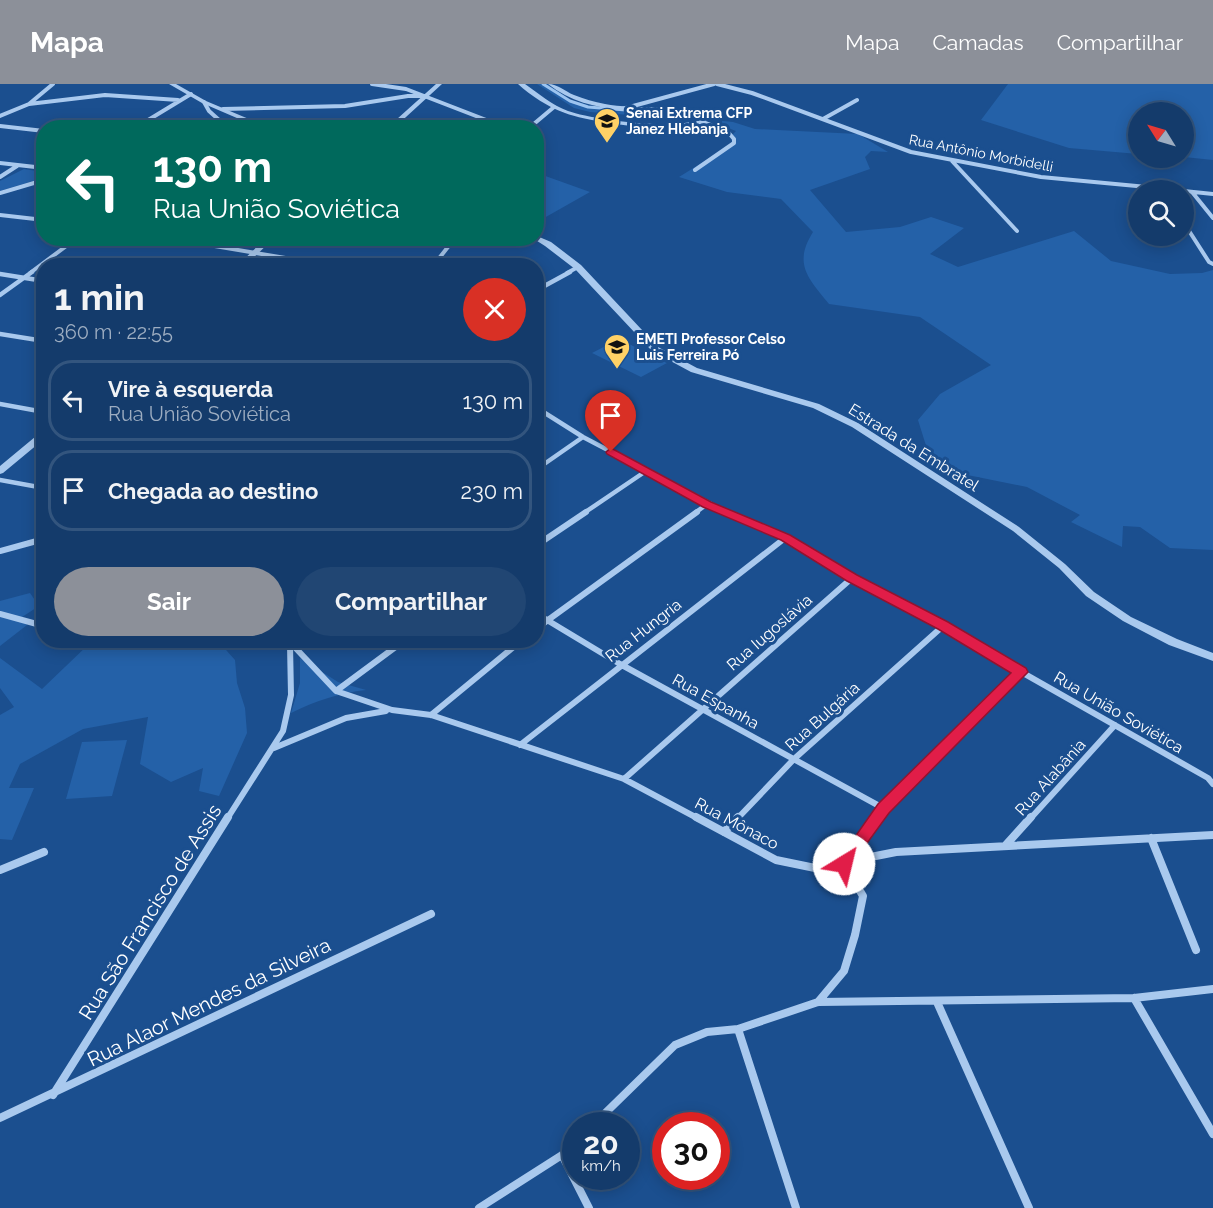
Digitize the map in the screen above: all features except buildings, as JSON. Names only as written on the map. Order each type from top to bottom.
[{"type":"street","points":[[29,104],[53,84]]},
{"type":"street","points":[[172,84],[204,102],[248,120]]},
{"type":"street","points":[[372,84],[406,88],[487,120]]},
{"type":"street","points":[[399,120],[439,84]]},
{"type":"street","points":[[521,84],[554,107],[572,115],[609,121],[686,126],[703,122],[709,116],[684,112],[621,109],[577,99],[551,84]]},
{"type":"street","points":[[621,109],[716,84]]},
{"type":"street","name":"Rua Antônio Morbidelli","points":[[716,84],[752,93],[911,152],[952,161],[1128,187]]},
{"type":"street","points":[[147,120],[191,94]]},
{"type":"street","points":[[0,116],[29,104],[105,95],[178,100]]},
{"type":"street","points":[[223,109],[345,106],[408,96],[427,96]]},
{"type":"street","points":[[822,119],[857,100]]},
{"type":"street","points":[[204,102],[209,111],[219,120]]},
{"type":"street","points":[[539,120],[554,107]]},
{"type":"street","points":[[695,170],[735,143],[727,131],[703,122]]},
{"type":"street","points":[[0,126],[36,130]]},
{"type":"street","points":[[952,161],[1017,231]]},
{"type":"street","points":[[0,163],[36,167]]},
{"type":"street","points":[[0,177],[18,166]]},
{"type":"street","points":[[0,193],[36,182]]},
{"type":"street","points":[[1194,192],[1213,194]]},
{"type":"street","points":[[1194,194],[1213,218]]},
{"type":"street","points":[[0,215],[36,219]]},
{"type":"street","points":[[1194,238],[1213,264]]},
{"type":"street","name":"Estrada da Embratel","points":[[544,242],[578,267],[655,349],[694,370],[816,406],[855,425],[1016,529],[1062,566],[1090,594],[1127,619],[1162,637],[1213,657]]},
{"type":"street","points":[[50,258],[66,246]]},
{"type":"street","points":[[217,246],[289,258]]},
{"type":"street","points":[[249,258],[262,246]]},
{"type":"street","points":[[439,258],[449,246]]},
{"type":"street","points":[[544,286],[578,267]]},
{"type":"street","points":[[0,295],[36,268]]},
{"type":"street","points":[[0,274],[36,279]]},
{"type":"street","points":[[2,336],[36,340]]},
{"type":"street","points":[[0,404],[36,411]]},
{"type":"street","name":"Rua União Soviética","points":[[544,412],[583,437],[707,504],[785,538],[852,578],[943,626],[1213,784]]},
{"type":"street","points":[[544,464],[583,437]]},
{"type":"street","points":[[0,471],[36,441]]},
{"type":"street","points":[[544,540],[646,471]]},
{"type":"street","points":[[0,480],[36,487]]},
{"type":"street","points":[[546,621],[707,504]]},
{"type":"street","name":"Rua Hungria","points":[[520,745],[620,664],[785,538]]},
{"type":"street","points":[[0,551],[36,541]]},
{"type":"street","name":"Rua Iugoslávia","points":[[624,779],[852,578]]},
{"type":"street","points":[[0,614],[36,624]]},
{"type":"street","name":"Rua Espanha","points":[[546,621],[883,808]]},
{"type":"street","name":"Rua Bulgária","points":[[724,832],[794,759],[943,626]]},
{"type":"street","name":"Rua São Francisco de Assis","points":[[53,1095],[283,731],[291,695],[289,648]]},
{"type":"street","name":"Rua Mônaco","points":[[294,648],[336,691],[365,703],[392,710],[431,715],[624,779],[756,851],[776,860],[815,868],[896,852],[1213,835]]},
{"type":"street","points":[[336,691],[394,648]]},
{"type":"street","points":[[431,715],[512,648]]},
{"type":"street","points":[[818,1002],[844,971],[855,935],[863,896],[844,864],[883,808],[1021,672]]},
{"type":"street","points":[[274,748],[346,718],[392,710]]},
{"type":"street","name":"Rua Alabânia","points":[[1005,846],[1115,725]]},
{"type":"street","points":[[1151,838],[1196,950]]},
{"type":"street","points":[[0,870],[44,852]]},
{"type":"street","name":"Rua Alaor Mendes da Silveira","points":[[0,1118],[53,1095],[431,914]]},
{"type":"street","points":[[606,1112],[675,1045],[707,1032],[738,1029],[818,1002],[1134,998],[1213,989]]},
{"type":"street","points":[[1134,998],[1213,1134]]},
{"type":"street","points":[[937,1002],[1029,1208]]},
{"type":"street","points":[[738,1029],[796,1208]]},
{"type":"street","points":[[479,1208],[562,1155]]},
{"type":"street","points":[[580,1190],[589,1208]]},
{"type":"shaded area","points":[[537,84],[547,84],[570,100],[603,109],[695,114],[696,120],[590,112],[574,108]]},
{"type":"shaded area","points":[[1008,84],[1213,84],[1213,160],[1194,158],[1194,102],[1128,102],[1128,153],[1069,148],[981,120]]},
{"type":"shaded area","points":[[714,120],[733,122],[755,129],[858,134],[888,152],[871,151],[865,157],[870,169],[810,190],[846,232],[900,227],[931,217],[964,228],[930,254],[958,267],[1074,231],[1111,261],[1170,274],[1202,273],[1213,270],[1213,550],[1170,548],[1140,527],[1123,526],[1122,547],[1071,522],[1080,515],[1027,487],[933,468],[918,420],[940,394],[991,365],[920,317],[829,304],[809,278],[804,262],[807,243],[813,232],[781,199],[727,192],[679,177],[732,144],[731,136],[736,131]]},
{"type":"shaded area","points":[[24,169],[36,171],[36,180],[0,191],[0,181]]},
{"type":"shaded area","points":[[544,176],[590,192],[544,218]]},
{"type":"shaded area","points":[[619,339],[667,363],[641,377],[592,353]]},
{"type":"shaded area","points":[[30,593],[36,602],[36,608],[22,617],[27,625],[0,646],[0,601]]},
{"type":"shaded area","points":[[85,648],[224,648],[235,660],[237,683],[245,708],[247,733],[219,796],[199,791],[203,768],[171,782],[140,764],[148,717],[83,729],[20,764],[9,788],[34,788],[12,840],[0,839],[0,715],[14,707],[0,688],[0,658],[42,689]]},
{"type":"shaded area","points":[[300,658],[338,682],[366,690],[327,698],[291,713],[300,683]]},
{"type":"shaded area","points":[[127,740],[112,796],[66,799],[82,742]]},
{"type":"waterway","points":[[543,84],[570,101],[588,107],[689,115]]},
{"type":"place","name":"Senai Extrema CFP Janez Hlebanja","points":[[607,144]]},
{"type":"place","name":"EMETI Professor Celso Luis Ferreira Pó","points":[[617,370]]},
{"type":"route","points":[[611,452],[707,504],[785,538],[1021,672],[883,808],[844,864]]}]
